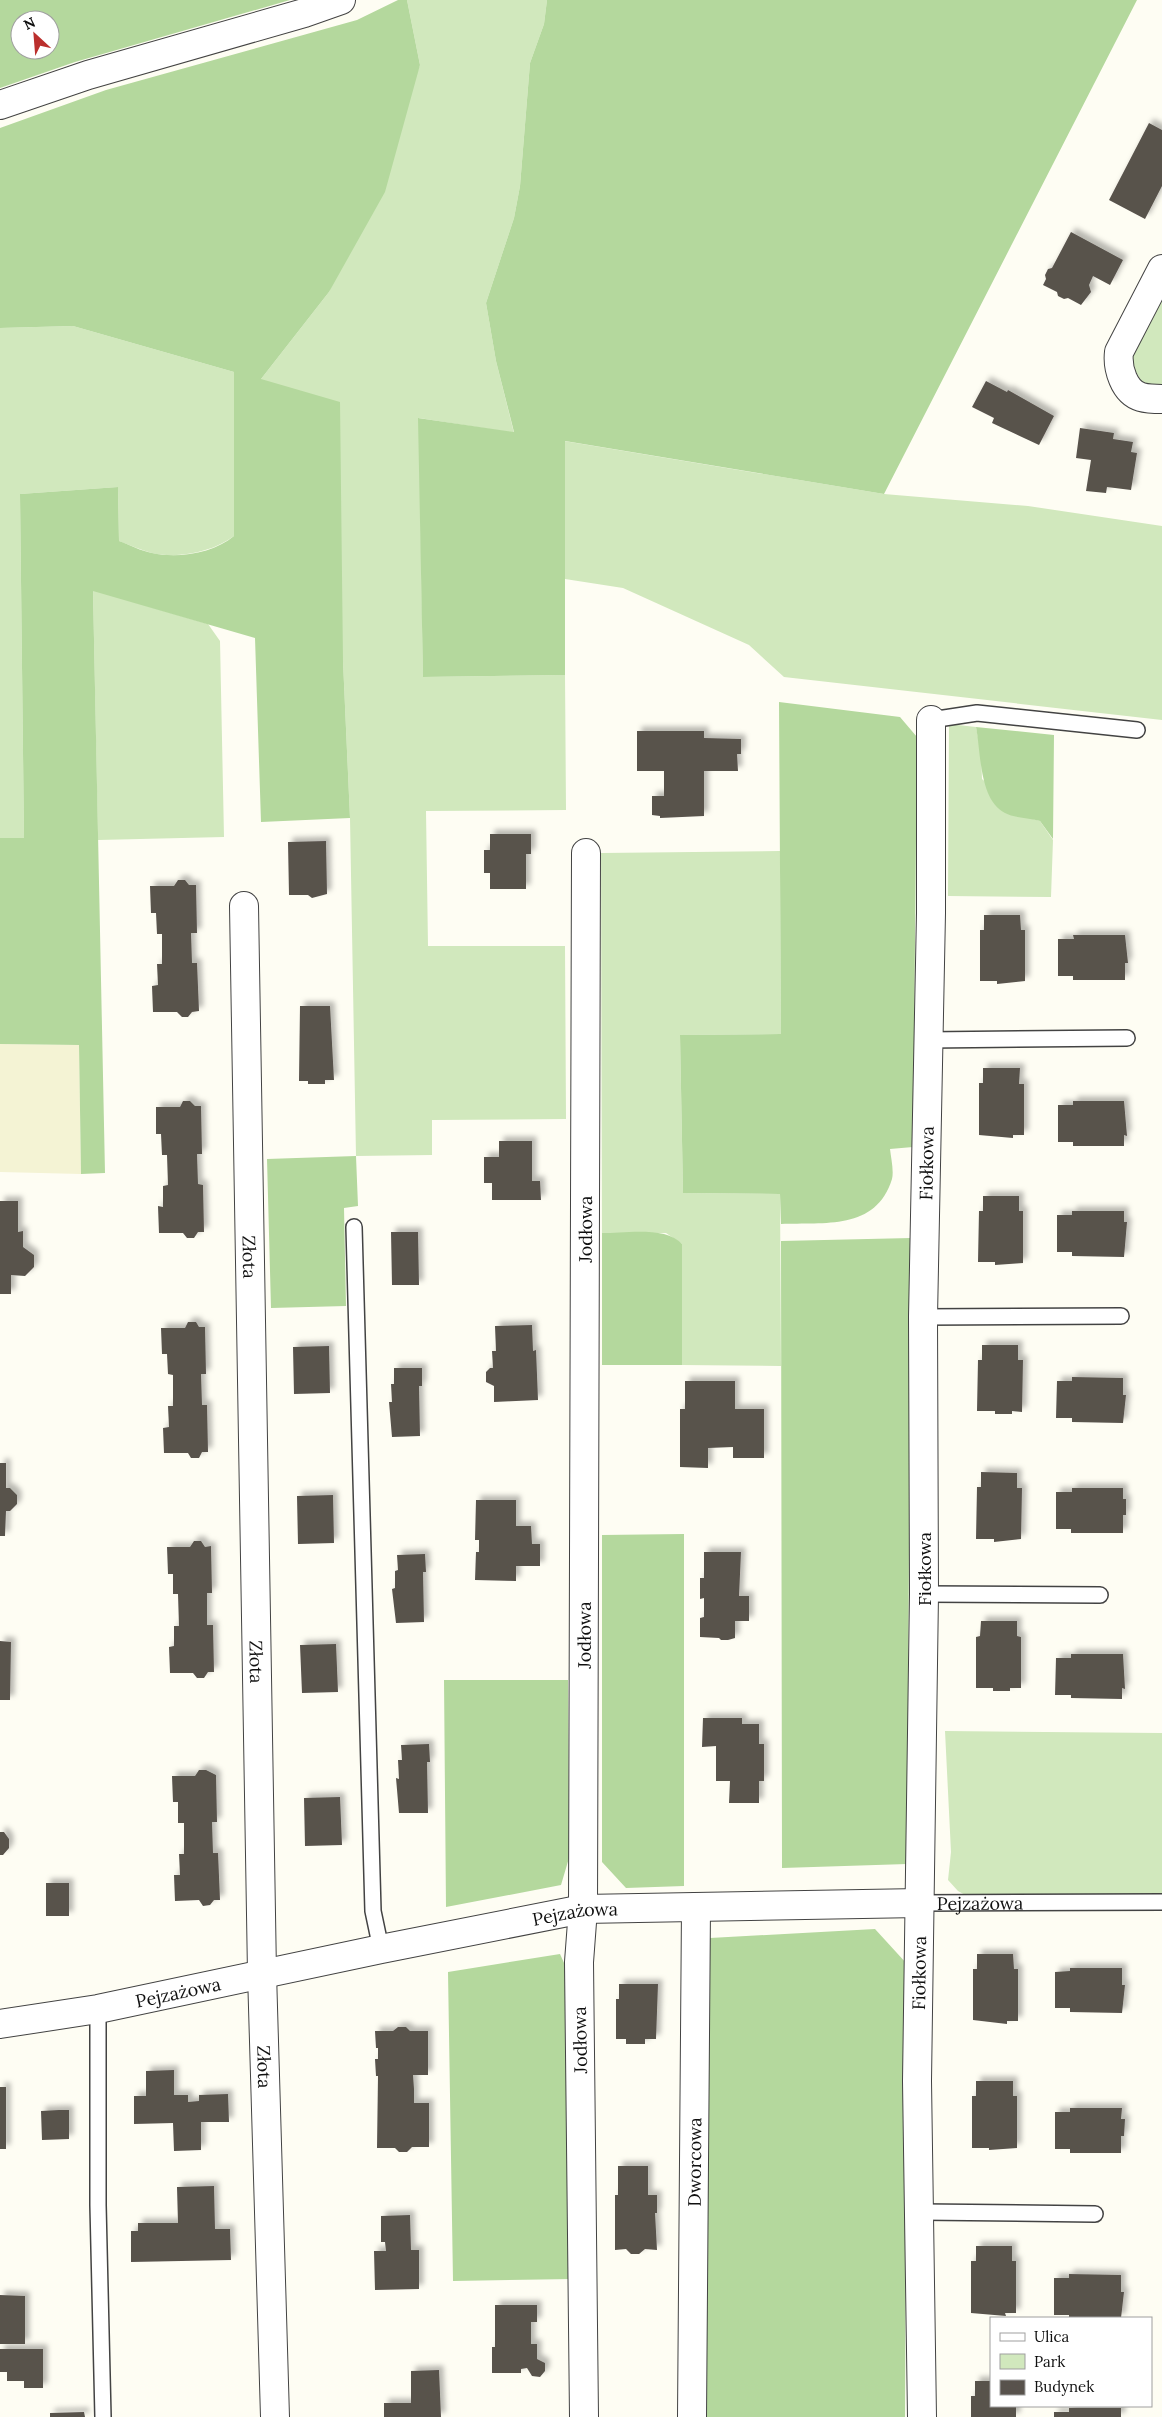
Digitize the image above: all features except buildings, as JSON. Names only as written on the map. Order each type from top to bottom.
[{"type":"street","points":[[0,105],[88,75],[304,13],[341,0]]},
{"type":"street","points":[[1162,269],[1119,352],[1118,362],[1126,384],[1140,397],[1162,399]]},
{"type":"street","name":"Fiołkowa","points":[[922,2417],[918,2081],[924,1594],[923,1317],[932,720]]},
{"type":"street","name":"Jodłowa","points":[[584,2417],[579,1962],[583,1910],[587,1186],[586,853]]},
{"type":"street","name":"Złota","points":[[244,906],[246,1139],[262,1973],[275,2417]]},
{"type":"street","name":"Pejzażowa","points":[[0,2024],[98,2009],[262,1973],[583,1910],[920,1903]]},
{"type":"street","name":"Dworcowa","points":[[692,2417],[696,1907]]},
{"type":"lane","points":[[932,720],[977,713],[1137,730]]},
{"type":"lane","points":[[928,1040],[1127,1038]]},
{"type":"lane","points":[[354,1227],[373,1911],[381,1949]]},
{"type":"lane","points":[[923,1317],[1121,1316]]},
{"type":"lane","points":[[924,1594],[1100,1594]]},
{"type":"lane","name":"Pejzażowa","points":[[920,1903],[1162,1902]]},
{"type":"lane","points":[[98,2009],[98,2205],[103,2417]]},
{"type":"lane","points":[[921,2212],[1095,2214]]},
{"type":"green space","points":[[0,0],[290,0],[75,62],[0,88]]},
{"type":"green space","points":[[398,0],[407,0],[420,65],[385,192],[329,292],[261,379],[340,402],[343,661],[350,818],[261,822],[255,638],[93,591],[105,1173],[81,1174],[79,1045],[0,1044],[0,838],[24,838],[20,494],[118,487],[119,541],[162,555],[195,553],[226,542],[234,536],[234,372],[73,326],[0,328],[0,128],[106,90],[357,20]]},
{"type":"green space","points":[[407,0],[547,0],[544,24],[530,63],[520,186],[514,218],[486,303],[496,361],[514,433],[419,418],[423,677],[565,675],[566,810],[426,811],[428,946],[565,946],[566,1119],[432,1120],[432,1155],[356,1156],[350,818],[343,661],[261,379],[329,292],[420,65]]},
{"type":"green space","points":[[547,0],[1137,0],[884,494],[565,441],[565,675],[423,677],[418,418],[514,432],[496,361],[486,303],[514,218],[520,186],[530,63],[544,24]]},
{"type":"green space","points":[[1162,300],[1162,387],[1143,384],[1130,362]]},
{"type":"green space","points":[[73,326],[234,372],[234,536],[226,542],[195,553],[162,555],[119,541],[118,487],[20,494],[24,838],[0,838],[0,328]]},
{"type":"green space","points":[[564,441],[884,494],[1028,506],[1162,526],[1162,720],[784,677],[749,645],[623,588],[565,579]]},
{"type":"green space","points":[[93,590],[208,624],[220,641],[224,837],[98,840]]},
{"type":"green space","points":[[779,702],[900,717],[917,737],[913,1147],[890,1149],[893,1168],[892,1179],[884,1196],[874,1208],[861,1216],[831,1223],[781,1224],[780,1194],[683,1193],[680,1035],[781,1034]]},
{"type":"green space","points":[[949,724],[976,727],[981,753],[982,779],[1026,817],[1040,821],[1053,840],[1051,897],[948,896]]},
{"type":"green space","points":[[976,727],[1054,735],[1053,839],[1040,821],[1013,816],[996,807],[990,798],[983,775]]},
{"type":"green space","points":[[780,851],[781,1034],[680,1035],[683,1193],[780,1194],[781,1366],[682,1365],[682,1244],[666,1233],[602,1233],[601,853]]},
{"type":"green space","points":[[0,1044],[79,1045],[81,1174],[0,1172]]},
{"type":"green space","points":[[356,1156],[358,1206],[344,1208],[346,1306],[271,1308],[267,1159]]},
{"type":"green space","points":[[602,1233],[656,1233],[675,1238],[682,1244],[682,1365],[602,1365]]},
{"type":"green space","points":[[911,1238],[907,1864],[782,1868],[781,1241]]},
{"type":"green space","points":[[684,1534],[684,1886],[626,1888],[602,1862],[602,1535]]},
{"type":"green space","points":[[444,1680],[568,1680],[569,1858],[561,1885],[446,1907]]},
{"type":"green space","points":[[945,1731],[1162,1733],[1162,1894],[967,1896],[958,1891],[948,1880],[951,1852]]},
{"type":"green space","points":[[875,1929],[907,1964],[905,2417],[702,2417],[710,1938]]},
{"type":"green space","points":[[560,1954],[569,1974],[572,2279],[453,2281],[448,1972]]}]
